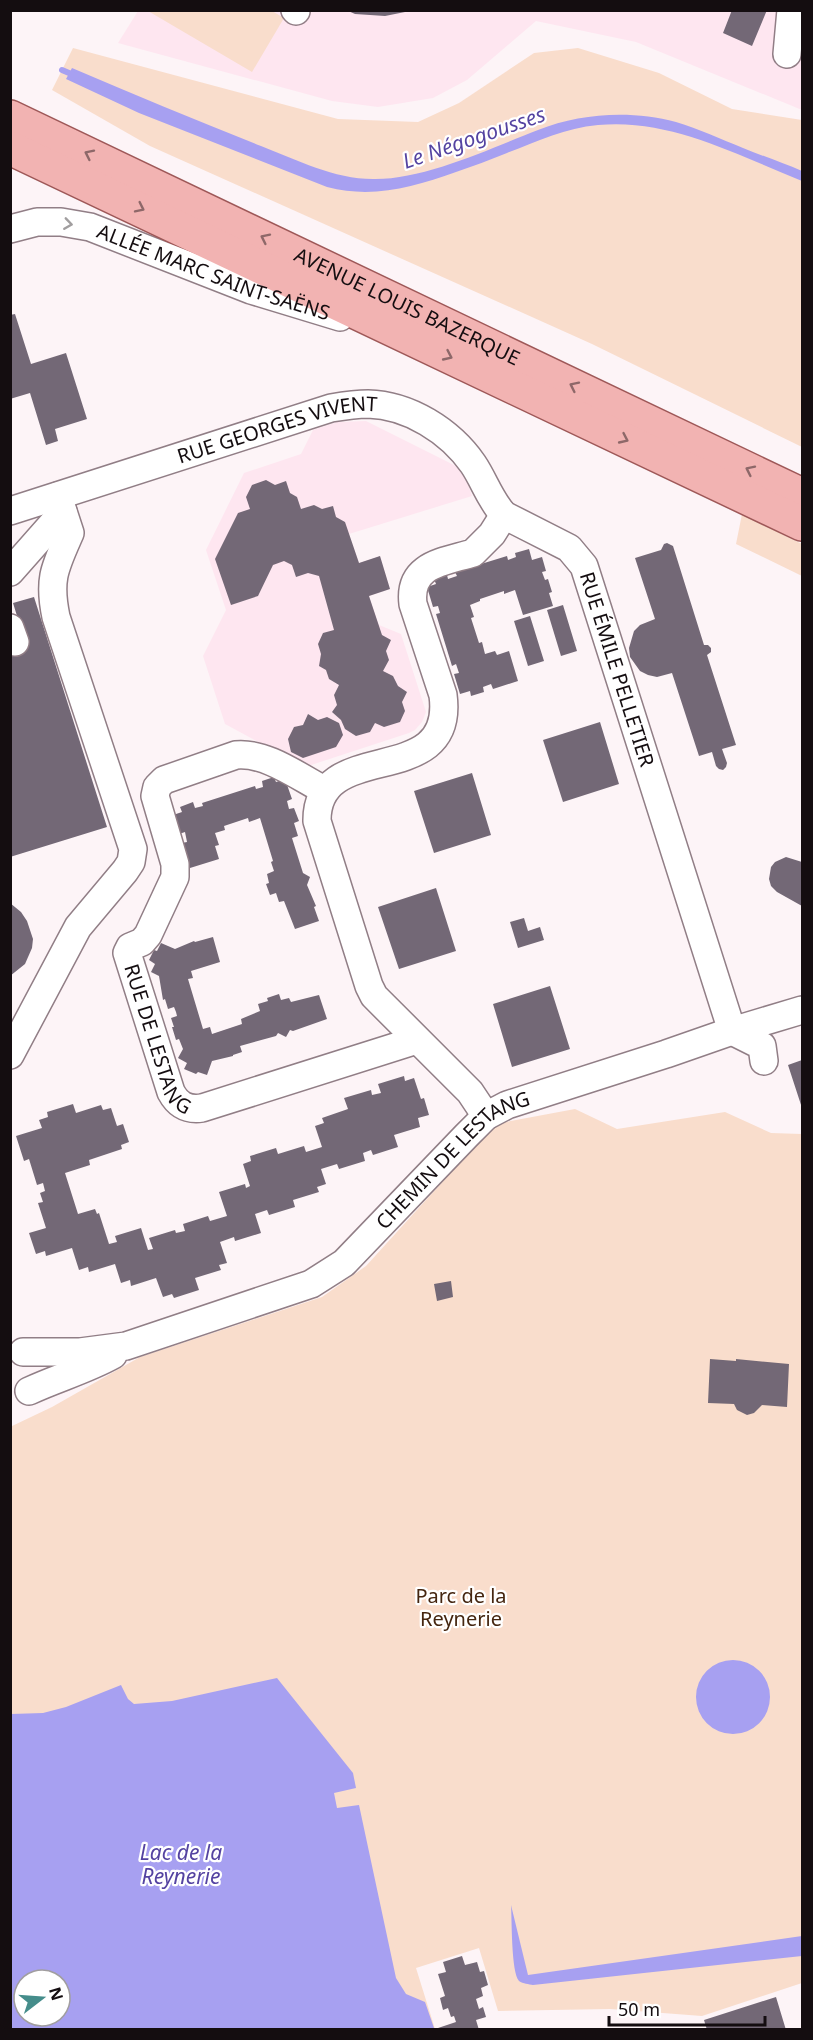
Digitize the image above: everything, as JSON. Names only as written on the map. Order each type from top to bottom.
[{"type":"main road","name":"AVENUE LOUIS BAZERQUE","points":[[10,117],[802,495]]},
{"type":"main road","name":"AVENUE LOUIS BAZERQUE","points":[[10,148],[802,524]]},
{"type":"street","points":[[787,54],[791,10]]},
{"type":"street","name":"ALLÉE MARC SAINT-SAËNS","points":[[10,229],[37,222],[61,222],[90,227],[251,290],[415,341]]},
{"type":"street","name":"RUE GEORGES VIVENT","points":[[10,511],[61,504],[331,408],[351,404],[370,404],[406,413],[442,432],[469,458],[482,478],[496,508],[504,515]]},
{"type":"street","points":[[10,572],[61,504]]},
{"type":"street","points":[[10,1055],[78,927],[125,871],[131,862],[133,849],[56,617],[52,595],[52,575],[70,534],[61,504]]},
{"type":"street","points":[[486,1116],[470,1092],[378,1002],[369,986],[317,821],[319,800],[324,790],[333,781],[422,750],[438,734],[445,710],[443,695],[413,604],[411,592],[414,582],[423,570],[473,553],[504,515]]},
{"type":"street","name":"RUE ÉMILE PELLETIER","points":[[504,515],[569,548],[584,566],[732,1031]]},
{"type":"street","name":"RUE DE LESTANG","points":[[324,790],[260,756],[247,754],[236,755],[164,780],[157,787],[155,796],[175,864],[176,877],[148,935],[142,942],[130,947],[127,953],[171,1092],[183,1106],[192,1109],[202,1108],[417,1040]]},
{"type":"street","name":"CHEMIN DE LESTANG","points":[[17,1348],[80,1352],[126,1346],[311,1284],[344,1263],[486,1116],[507,1105],[802,1010]]},
{"type":"street","points":[[732,1031],[762,1046],[764,1061]]},
{"type":"street","name":"CHEMIN DE LESTANG","points":[[20,1398],[59,1377],[81,1371],[126,1346]]},
{"type":"street","name":"CHEMIN DE LESTANG","points":[[17,1348],[30,1363],[33,1374],[20,1398]]},
{"type":"shaded area","points":[[138,11],[802,11],[802,110],[636,42],[536,21],[467,80],[433,98],[378,107],[332,101],[118,43]]},
{"type":"shaded area","points":[[366,421],[456,466],[466,478],[472,496],[349,534],[359,563],[380,556],[390,589],[369,596],[379,625],[401,634],[426,712],[422,722],[409,733],[305,767],[225,724],[203,656],[226,610],[206,550],[244,473],[301,454],[313,430],[337,422]]},
{"type":"green space","points":[[148,11],[272,11],[284,18],[252,72]]},
{"type":"green space","points":[[73,48],[338,119],[418,122],[459,103],[534,53],[578,48],[659,73],[732,109],[802,120],[802,447],[592,344],[150,146],[52,90]]},
{"type":"green space","points":[[742,514],[802,544],[802,576],[736,544]]},
{"type":"green space","name":"Parc de la Reynerie","points":[[575,1109],[617,1129],[725,1112],[771,1133],[802,1134],[802,1983],[702,2016],[610,2009],[498,2011],[479,1948],[416,1968],[435,2029],[11,2029],[10,1427],[52,1407],[140,1357],[322,1297],[366,1266],[495,1124]]},
{"type":"water","points":[[72,68],[302,163],[344,176],[373,179],[414,174],[457,162],[554,124],[589,117],[624,115],[659,118],[693,128],[802,171],[802,181],[703,141],[651,127],[625,124],[598,125],[563,132],[456,172],[408,187],[361,192],[344,190],[327,187],[139,113],[66,79]]},
{"type":"water","points":[[733,1660],[747,1663],[759,1671],[767,1683],[770,1697],[767,1711],[759,1723],[747,1731],[733,1734],[719,1731],[707,1723],[699,1711],[696,1697],[699,1683],[707,1671],[719,1663]]},
{"type":"water","name":"Lac de la Reynerie","points":[[277,1678],[353,1773],[356,1788],[334,1793],[337,1808],[359,1805],[396,1978],[406,1994],[425,2002],[434,2028],[11,2029],[11,1714],[43,1713],[66,1707],[121,1685],[128,1699],[134,1704],[172,1701]]},
{"type":"water","points":[[511,1905],[528,1975],[802,1936],[802,1956],[533,1985],[519,1981],[516,1976]]},
{"type":"building","points":[[346,10],[410,11],[385,16],[355,14]]},
{"type":"building","points":[[732,10],[767,10],[752,46],[723,33]]},
{"type":"building","points":[[15,314],[31,364],[66,353],[87,419],[55,429],[58,441],[46,445],[30,393],[10,399],[10,315]]},
{"type":"building","points":[[266,480],[275,485],[286,481],[290,493],[297,497],[301,509],[314,505],[322,509],[333,506],[336,517],[345,522],[359,563],[380,556],[390,589],[369,596],[382,635],[391,640],[386,651],[389,660],[383,671],[393,676],[398,686],[407,692],[402,702],[405,711],[400,722],[384,727],[375,723],[370,732],[356,736],[345,729],[341,720],[332,712],[337,705],[334,695],[339,685],[329,679],[326,670],[319,666],[321,654],[318,644],[323,633],[334,630],[319,576],[308,573],[296,577],[292,565],[284,561],[273,565],[258,596],[231,605],[215,559],[238,513],[250,509],[246,497],[252,485]]},
{"type":"building","points":[[667,543],[673,546],[704,645],[711,648],[711,652],[707,655],[736,745],[722,749],[727,763],[723,770],[716,766],[712,752],[699,756],[672,673],[657,677],[648,675],[640,671],[630,657],[629,648],[634,631],[640,625],[655,619],[635,558],[661,550]]},
{"type":"building","points":[[529,549],[532,560],[542,557],[546,571],[542,572],[545,580],[548,579],[553,606],[523,615],[515,590],[480,599],[470,605],[474,617],[471,618],[485,654],[495,651],[497,655],[509,651],[518,681],[493,689],[491,684],[483,687],[484,692],[471,696],[470,691],[460,694],[454,674],[459,673],[456,664],[452,666],[436,614],[440,613],[438,606],[433,607],[427,587],[436,584],[434,579],[447,575],[448,579],[457,576],[455,572],[507,556],[508,560],[516,557],[515,553]]},
{"type":"building","points":[[34,597],[107,827],[10,857],[10,650],[26,645],[13,603]]},
{"type":"building","points":[[563,605],[577,651],[561,656],[547,610]]},
{"type":"building","points":[[530,616],[544,661],[528,666],[514,621]]},
{"type":"building","points":[[308,714],[318,720],[327,717],[339,723],[343,735],[336,747],[303,758],[291,752],[288,739],[294,727],[303,725]]},
{"type":"building","points":[[600,722],[619,784],[563,802],[543,740]]},
{"type":"building","points":[[472,773],[491,835],[434,853],[414,791]]},
{"type":"building","points":[[274,777],[276,782],[285,779],[292,799],[287,801],[289,809],[294,808],[299,821],[294,823],[298,836],[292,838],[303,873],[310,877],[307,885],[316,906],[314,907],[319,921],[295,929],[284,901],[279,902],[276,893],[270,895],[266,884],[269,883],[267,874],[274,871],[260,818],[249,822],[248,818],[224,826],[225,830],[215,833],[219,845],[215,846],[219,859],[190,868],[182,843],[187,842],[185,832],[179,834],[173,815],[182,812],[180,807],[193,802],[195,808],[203,806],[202,803],[255,786],[256,789],[263,787],[262,781]]},
{"type":"building","points":[[786,857],[802,862],[802,906],[771,886],[769,879],[771,867],[775,862]]},
{"type":"building","points":[[436,888],[456,951],[399,969],[378,907]]},
{"type":"building","points":[[10,903],[21,912],[27,921],[33,939],[25,964],[10,976]]},
{"type":"building","points":[[524,918],[528,931],[540,927],[544,940],[518,948],[510,922]]},
{"type":"building","points":[[213,937],[220,962],[191,971],[193,978],[188,979],[203,1029],[210,1027],[212,1034],[242,1024],[241,1019],[260,1011],[258,1004],[279,994],[281,1000],[289,998],[291,1002],[319,995],[327,1019],[293,1031],[290,1030],[286,1037],[278,1033],[276,1036],[240,1046],[242,1052],[212,1061],[207,1075],[198,1072],[196,1074],[184,1069],[187,1063],[178,1058],[183,1049],[179,1039],[176,1040],[172,1027],[174,1027],[171,1018],[177,1016],[176,1012],[174,1007],[168,1009],[165,999],[163,1000],[159,976],[151,972],[155,964],[149,960],[161,943],[175,949],[194,941]]},
{"type":"building","points":[[550,986],[570,1049],[512,1067],[493,1004]]},
{"type":"building","points":[[802,1060],[802,1108],[788,1065]]},
{"type":"building","points":[[404,1076],[405,1081],[414,1078],[421,1099],[424,1098],[429,1115],[418,1118],[420,1127],[394,1135],[398,1147],[373,1155],[371,1150],[363,1153],[365,1161],[339,1169],[337,1164],[321,1169],[326,1184],[317,1187],[319,1192],[293,1200],[295,1207],[269,1215],[267,1210],[255,1214],[261,1233],[235,1241],[234,1237],[220,1242],[227,1263],[219,1265],[221,1270],[195,1278],[199,1290],[174,1298],[172,1294],[163,1297],[156,1278],[131,1286],[130,1280],[121,1283],[115,1264],[89,1272],[88,1267],[79,1270],[72,1248],[46,1256],[45,1251],[36,1254],[29,1233],[46,1228],[38,1203],[43,1202],[40,1193],[45,1191],[43,1183],[37,1185],[29,1159],[24,1161],[16,1136],[42,1128],[39,1120],[48,1117],[47,1112],[73,1104],[76,1113],[101,1105],[103,1110],[111,1108],[117,1126],[123,1124],[129,1142],[121,1145],[122,1149],[89,1160],[90,1165],[65,1173],[78,1214],[95,1209],[97,1214],[99,1213],[109,1244],[117,1242],[115,1236],[141,1228],[148,1250],[153,1249],[149,1238],[175,1230],[176,1233],[185,1231],[183,1224],[208,1216],[210,1221],[227,1216],[219,1192],[245,1184],[246,1188],[250,1186],[243,1164],[251,1161],[250,1156],[276,1148],[278,1154],[304,1146],[306,1152],[322,1147],[315,1126],[324,1123],[322,1118],[348,1109],[344,1098],[371,1090],[372,1095],[381,1093],[378,1084]]},
{"type":"building","points":[[451,1281],[453,1297],[437,1301],[434,1284]]},
{"type":"building","points":[[710,1359],[789,1364],[787,1407],[762,1405],[754,1413],[747,1415],[737,1410],[734,1404],[708,1403]]},
{"type":"building","points":[[462,1956],[465,1965],[477,1962],[480,1972],[484,1971],[488,1985],[481,1988],[483,1996],[476,1999],[479,2009],[483,2007],[486,2017],[476,2020],[479,2030],[432,2030],[456,2022],[454,2016],[451,2017],[448,2008],[443,2010],[440,1998],[445,1996],[438,1974],[446,1972],[443,1962]]},
{"type":"building","points":[[776,1997],[786,2030],[707,2030],[704,2020]]},
{"type":"waterway","name":"Le Négogousses","points":[[62,70],[76,76]]}]
